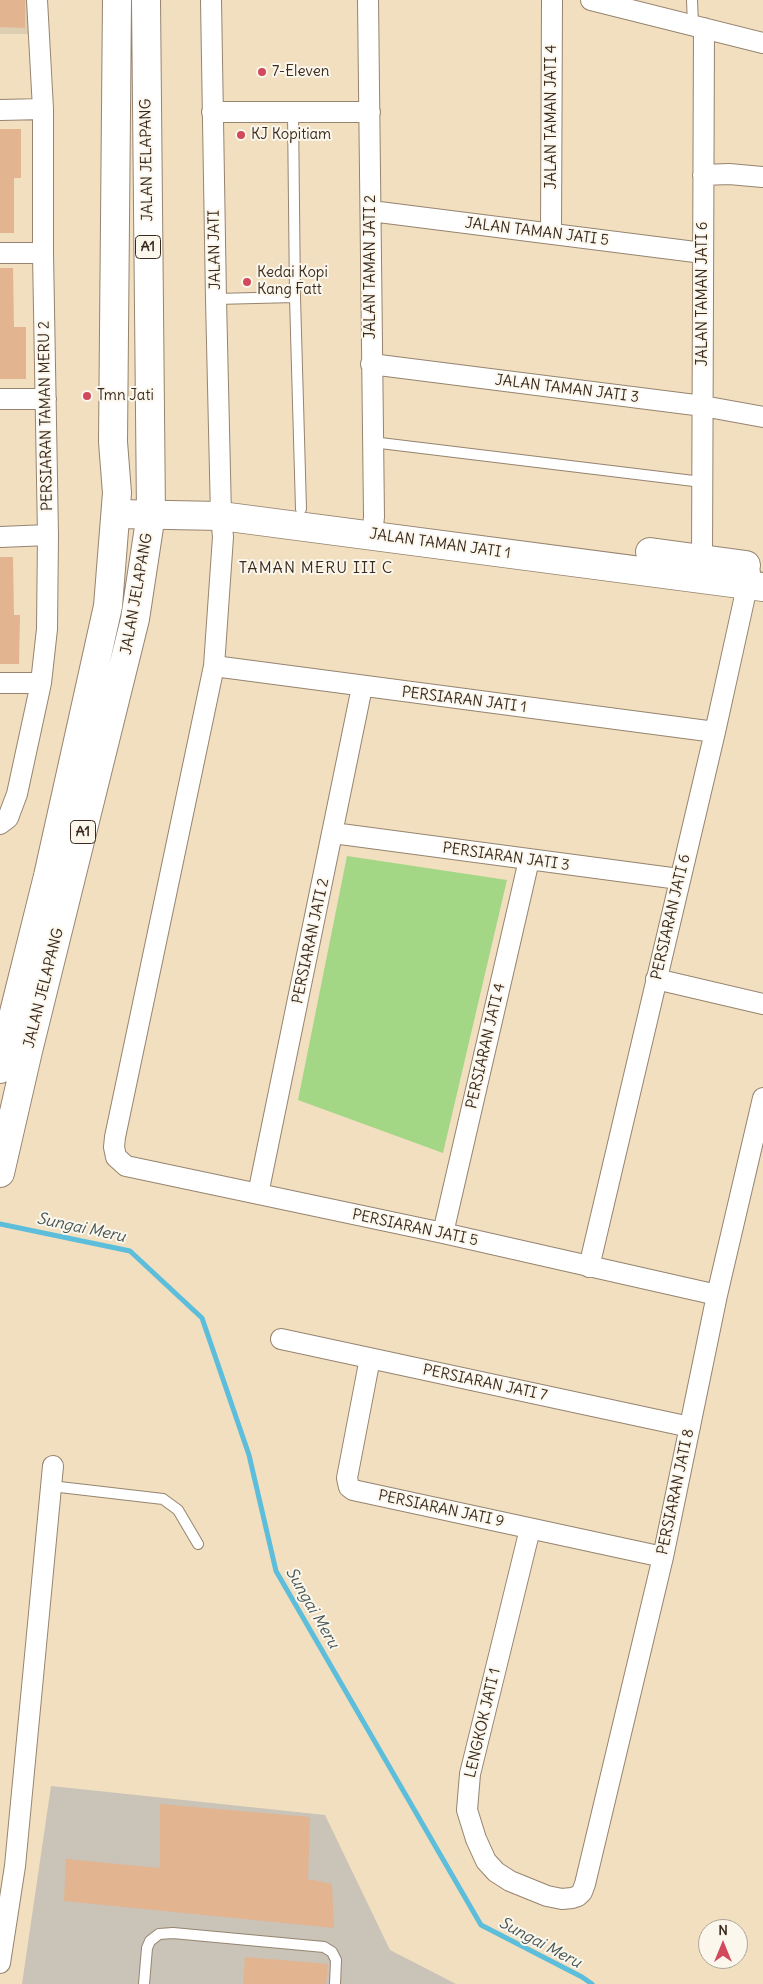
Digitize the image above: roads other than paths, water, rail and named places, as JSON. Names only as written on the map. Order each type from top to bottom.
[{"type":"main road","name":"JALAN JELAPANG","points":[[0,1069],[48,876],[108,606],[117,503],[113,442],[117,0]]},
{"type":"main road","name":"JALAN JELAPANG","points":[[3,1161],[28,1051],[135,619],[150,504],[146,0]]},
{"type":"main road","name":"JALAN TAMAN JATI 1","points":[[117,503],[221,508],[301,509],[373,526],[702,559],[756,576]]},
{"type":"main road","name":"JALAN TAMAN JATI 1","points":[[221,508],[756,576]]},
{"type":"street","name":"PERSIARAN TAMAN MERU 2","points":[[0,824],[8,818],[17,794],[41,683],[47,629],[48,535],[43,109],[37,0]]},
{"type":"street","name":"JALAN JATI","points":[[116,1157],[115,1137],[214,666],[223,537],[216,299],[211,0]]},
{"type":"street","name":"JALAN TAMAN JATI 2","points":[[368,0],[373,526]]},
{"type":"street","name":"JALAN TAMAN JATI 4","points":[[551,234],[552,0]]},
{"type":"street","points":[[591,0],[763,43]]},
{"type":"street","name":"JALAN TAMAN JATI 6","points":[[698,27],[703,175],[702,559]]},
{"type":"street","points":[[0,110],[43,109]]},
{"type":"street","points":[[212,112],[370,112]]},
{"type":"street","points":[[703,175],[730,174],[763,178]]},
{"type":"street","name":"JALAN TAMAN JATI 5","points":[[371,211],[703,253]]},
{"type":"street","points":[[0,253],[44,253]]},
{"type":"street","name":"JALAN TAMAN JATI 3","points":[[371,364],[702,406],[763,417]]},
{"type":"street","points":[[0,399],[46,399]]},
{"type":"street","points":[[0,537],[48,535]]},
{"type":"street","name":"PERSIARAN JATI 6","points":[[589,1267],[679,879],[756,576]]},
{"type":"street","name":"PERSIARAN JATI 1","points":[[214,666],[715,732]]},
{"type":"street","points":[[0,683],[41,683]]},
{"type":"street","name":"PERSIARAN JATI 2","points":[[258,1194],[362,687]]},
{"type":"street","name":"PERSIARAN JATI 3","points":[[333,833],[679,879]]},
{"type":"street","name":"PERSIARAN JATI 4","points":[[444,1233],[529,860]]},
{"type":"street","points":[[656,979],[763,1004]]},
{"type":"street","name":"PERSIARAN JATI 8","points":[[585,1884],[663,1557],[717,1295],[763,1098]]},
{"type":"street","name":"PERSIARAN JATI 5","points":[[116,1157],[126,1166],[444,1233],[717,1295]]},
{"type":"street","name":"PERSIARAN JATI 7","points":[[281,1339],[690,1427]]},
{"type":"street","name":"PERSIARAN JATI 9","points":[[370,1358],[347,1478],[349,1487],[360,1492],[663,1557]]},
{"type":"street","points":[[0,1963],[15,1866],[52,1476]]},
{"type":"street","name":"LENGKOK JATI 1","points":[[530,1529],[470,1774],[467,1810],[476,1839],[486,1861],[496,1872],[510,1881],[547,1896],[562,1899],[578,1896],[585,1884]]},
{"type":"lane","points":[[692,0],[698,27]]},
{"type":"lane","points":[[293,112],[295,298],[301,509]]},
{"type":"lane","points":[[216,299],[295,298]]},
{"type":"lane","points":[[372,442],[702,482]]},
{"type":"lane","points":[[52,1476],[163,1500],[178,1510],[198,1544]]},
{"type":"lane","points":[[144,1984],[147,1948],[150,1941],[159,1934],[173,1933],[324,1947],[332,1952],[336,1960],[335,1984]]},
{"type":"waterway","name":"Sungai Meru","points":[[0,1224],[130,1251],[202,1318],[249,1455],[276,1571],[481,1925],[592,1984]]},
{"type":"place","name":"7-Eleven","points":[[262,72]]},
{"type":"place","name":"KJ Kopitiam","points":[[241,135]]},
{"type":"place","name":"Kedai Kopi Kang Fatt","points":[[247,282]]},
{"type":"place","name":"Tmn Jati","points":[[87,396]]},
{"type":"district","name":"TAMAN MERU III C","points":[[316,568]]}]
